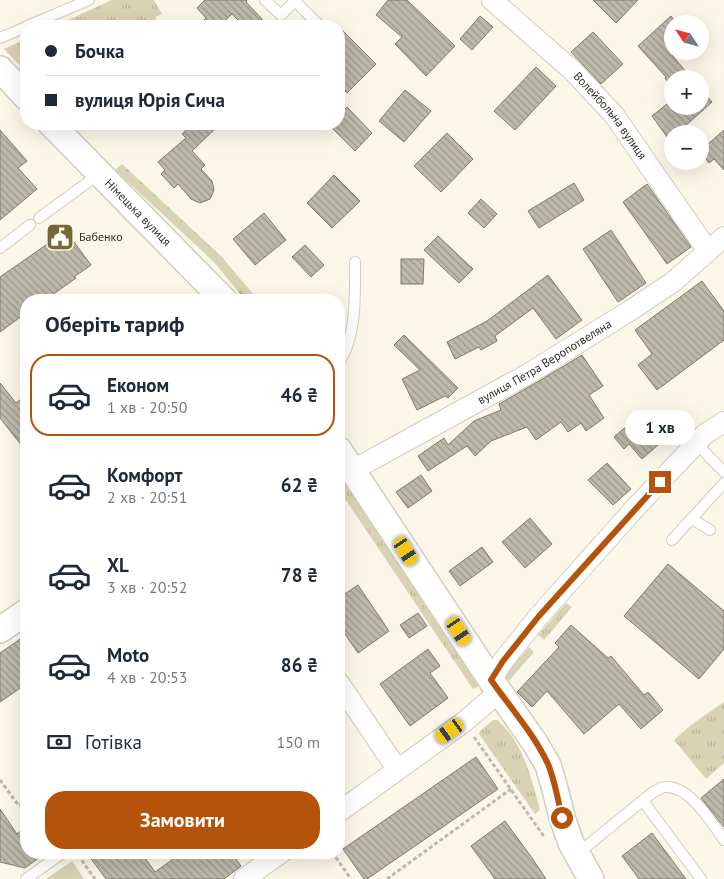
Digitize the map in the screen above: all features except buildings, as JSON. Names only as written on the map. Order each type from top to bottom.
[{"type":"street","name":"Волейбольна вулиця","points":[[492,0],[573,71],[614,115],[708,251]]},
{"type":"street","points":[[0,69],[20,91]]},
{"type":"street","name":"Німецька вулиця","points":[[57,130],[218,294]]},
{"type":"street","name":"вулиця Петра Веропотвеляна","points":[[353,470],[544,364],[673,282],[724,237]]},
{"type":"street","points":[[345,808],[464,722],[495,686],[503,661],[539,616],[705,434],[724,422]]},
{"type":"street","points":[[345,459],[548,765],[562,818],[585,872]]},
{"type":"street","points":[[0,630],[20,616]]},
{"type":"street","points":[[345,692],[397,769]]},
{"type":"street","points":[[244,879],[272,859]]},
{"type":"lane","points":[[41,20],[89,0]]},
{"type":"lane","points":[[265,0],[281,15],[295,1],[314,20]]},
{"type":"lane","points":[[0,38],[20,29]]},
{"type":"lane","points":[[39,218],[99,174]]},
{"type":"lane","points":[[0,248],[30,225]]},
{"type":"lane","points":[[345,350],[351,333],[356,301],[354,262]]},
{"type":"lane","points":[[696,444],[724,472]]},
{"type":"lane","points":[[672,540],[724,483]]},
{"type":"lane","points":[[692,518],[710,530]]},
{"type":"lane","points":[[585,872],[643,801],[660,788],[669,787],[680,791],[695,801],[724,840]]},
{"type":"lane","points":[[643,801],[701,879]]},
{"type":"lane","points":[[26,879],[54,859]]},
{"type":"path","points":[[464,722],[550,846]]},
{"type":"path","points":[[0,780],[20,805]]},
{"type":"path","points":[[388,879],[512,789]]},
{"type":"path","points":[[81,859],[95,879]]},
{"type":"path","points":[[337,859],[351,879]]},
{"type":"green space","points":[[112,0],[154,0],[162,14],[156,17],[156,20],[68,20]]},
{"type":"green space","points":[[20,42],[20,66],[4,49]]},
{"type":"green space","points":[[122,164],[221,256],[253,294],[240,294],[214,262],[115,170]]},
{"type":"green space","points":[[345,473],[484,683],[473,689],[345,499]]},
{"type":"green space","points":[[566,603],[572,607],[544,640],[538,635]]},
{"type":"green space","points":[[529,647],[534,652],[506,684],[501,680]]},
{"type":"green space","points":[[724,702],[724,763],[706,779],[674,740],[691,725]]},
{"type":"green space","points":[[493,720],[497,720],[506,729],[520,750],[534,786],[540,810],[535,814],[479,734]]},
{"type":"green space","points":[[72,861],[84,879],[46,879]]},
{"type":"place","name":"Бабенко","points":[[60,237]]},
{"type":"route","points":[[562,818],[548,765],[491,680],[503,661],[539,616],[660,482]]}]
